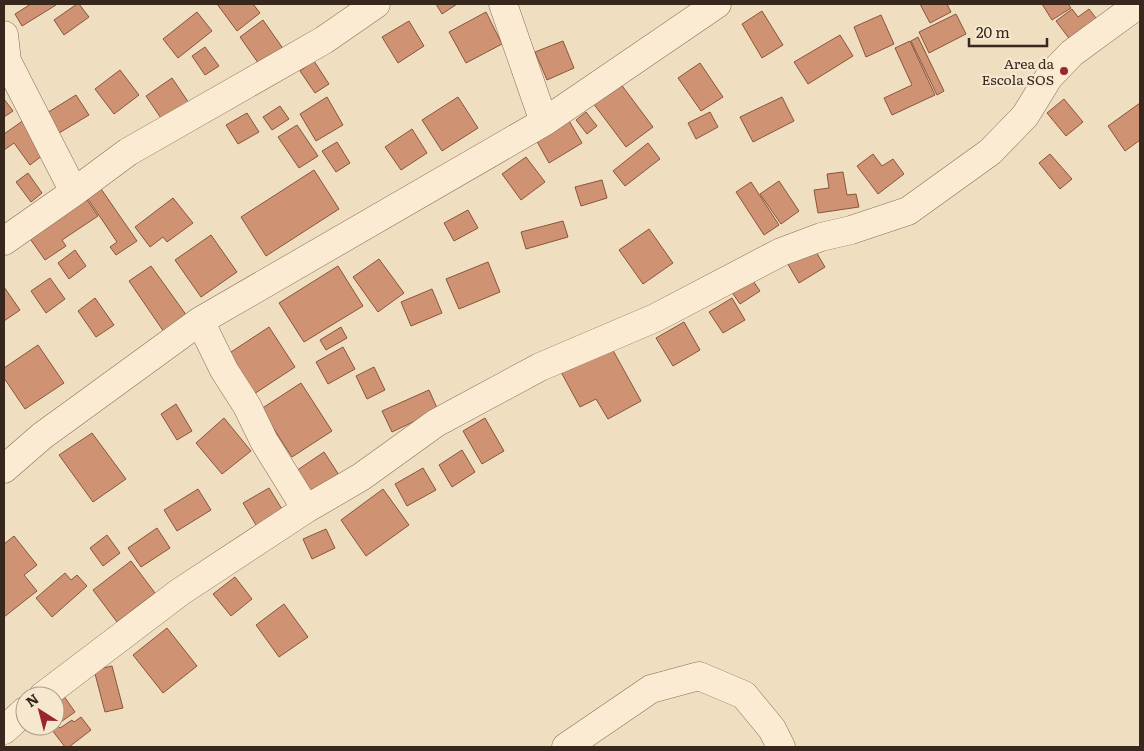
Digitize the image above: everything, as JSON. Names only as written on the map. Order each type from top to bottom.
[{"type":"street","points":[[4,241],[128,152],[324,40],[376,4]]},
{"type":"street","points":[[503,4],[544,122]]},
{"type":"street","points":[[4,469],[42,436],[200,321],[544,122],[717,4]]},
{"type":"street","points":[[56,686],[180,592],[306,509],[361,477],[436,422],[540,367],[655,318],[781,252],[821,237],[851,230],[908,211],[990,152],[1025,116],[1049,77],[1072,53],[1139,4]]},
{"type":"street","points":[[4,36],[7,61],[74,192]]},
{"type":"street","points":[[200,321],[224,370],[247,406],[264,441],[306,509]]},
{"type":"street","points":[[566,747],[651,689],[698,676],[744,695],[772,729],[781,747]]},
{"type":"street","points":[[4,730],[15,720]]},
{"type":"building","points":[[31,4],[56,5],[22,26],[15,14]]},
{"type":"building","points":[[77,4],[89,17],[64,35],[54,20]]},
{"type":"building","points":[[217,4],[253,4],[260,13],[237,31]]},
{"type":"building","points":[[436,4],[457,4],[442,14]]},
{"type":"building","points":[[920,4],[947,4],[951,12],[930,23]]},
{"type":"building","points":[[1042,4],[1068,4],[1071,8],[1052,20]]},
{"type":"building","points":[[1072,9],[1078,17],[1089,9],[1099,22],[1071,41],[1056,21]]},
{"type":"building","points":[[762,11],[783,45],[762,58],[742,24]]},
{"type":"building","points":[[197,12],[212,31],[178,58],[163,39]]},
{"type":"building","points":[[486,12],[502,44],[466,63],[449,32]]},
{"type":"building","points":[[956,14],[966,34],[929,53],[919,32]]},
{"type":"building","points":[[881,15],[894,44],[866,57],[854,27]]},
{"type":"building","points":[[263,20],[284,50],[261,67],[240,37]]},
{"type":"building","points":[[409,21],[424,46],[398,63],[382,37]]},
{"type":"building","points":[[840,35],[853,56],[808,84],[794,62]]},
{"type":"building","points":[[918,37],[944,91],[937,95],[911,41]]},
{"type":"building","points":[[563,41],[574,68],[547,80],[535,52]]},
{"type":"building","points":[[910,41],[935,95],[892,115],[884,98],[912,85],[895,48]]},
{"type":"building","points":[[205,47],[219,66],[205,75],[192,56]]},
{"type":"building","points":[[314,61],[329,84],[315,93],[300,71]]},
{"type":"building","points":[[700,63],[723,97],[701,111],[678,78]]},
{"type":"building","points":[[120,70],[139,95],[114,114],[95,89]]},
{"type":"building","points":[[172,78],[191,106],[165,124],[146,96]]},
{"type":"building","points":[[620,83],[653,127],[626,147],[593,103]]},
{"type":"building","points":[[76,95],[89,115],[54,136],[42,116]]},
{"type":"building","points":[[327,97],[343,125],[316,141],[300,114]]},
{"type":"building","points":[[458,97],[478,128],[442,151],[422,120]]},
{"type":"building","points":[[782,97],[794,121],[753,142],[740,117]]},
{"type":"building","points":[[4,99],[13,111],[4,117]]},
{"type":"building","points":[[1064,99],[1083,122],[1066,136],[1047,113]]},
{"type":"building","points":[[1140,103],[1140,140],[1125,151],[1108,126]]},
{"type":"building","points":[[280,106],[289,119],[272,130],[263,117]]},
{"type":"building","points":[[586,112],[597,126],[587,134],[576,120]]},
{"type":"building","points":[[710,112],[718,127],[696,139],[688,123]]},
{"type":"building","points":[[247,113],[259,132],[238,144],[226,125]]},
{"type":"building","points":[[568,119],[582,143],[549,163],[535,138]]},
{"type":"building","points":[[24,120],[47,152],[30,165],[14,143],[4,150],[4,134]]},
{"type":"building","points":[[297,125],[318,156],[299,168],[278,137]]},
{"type":"building","points":[[412,129],[427,153],[401,170],[385,147]]},
{"type":"building","points":[[337,142],[350,163],[336,172],[322,151]]},
{"type":"building","points":[[648,143],[660,159],[625,186],[613,171]]},
{"type":"building","points":[[873,154],[882,166],[893,159],[904,174],[878,194],[857,166]]},
{"type":"building","points":[[1050,154],[1072,179],[1060,189],[1039,163]]},
{"type":"building","points":[[526,157],[545,182],[521,200],[502,174]]},
{"type":"building","points":[[314,170],[339,209],[266,256],[241,217]]},
{"type":"building","points":[[843,172],[847,195],[856,194],[859,207],[818,213],[814,190],[829,188],[827,174]]},
{"type":"building","points":[[28,173],[42,193],[31,202],[16,182]]},
{"type":"building","points":[[602,180],[607,198],[581,206],[575,187]]},
{"type":"building","points":[[779,181],[799,211],[781,224],[760,194]]},
{"type":"building","points":[[751,182],[779,225],[764,235],[736,192]]},
{"type":"building","points":[[97,183],[137,241],[116,255],[110,247],[117,242],[84,193]]},
{"type":"building","points":[[83,194],[98,216],[62,240],[66,246],[45,260],[26,233]]},
{"type":"building","points":[[173,198],[193,223],[167,242],[163,237],[150,247],[135,227]]},
{"type":"building","points":[[468,210],[478,228],[454,241],[444,223]]},
{"type":"building","points":[[563,221],[568,237],[526,249],[521,232]]},
{"type":"building","points":[[649,229],[673,263],[643,284],[619,250]]},
{"type":"building","points":[[211,235],[237,272],[201,297],[175,260]]},
{"type":"building","points":[[812,245],[825,267],[799,283],[786,261]]},
{"type":"building","points":[[75,250],[86,266],[69,279],[58,263]]},
{"type":"building","points":[[379,259],[404,293],[378,312],[353,277]]},
{"type":"building","points":[[488,262],[500,292],[459,309],[446,279]]},
{"type":"building","points":[[151,266],[187,316],[164,332],[129,281]]},
{"type":"building","points":[[338,266],[363,306],[304,342],[279,303]]},
{"type":"building","points":[[749,275],[760,291],[740,304],[729,288]]},
{"type":"building","points":[[50,278],[65,299],[46,313],[31,291]]},
{"type":"building","points":[[4,287],[20,310],[4,321]]},
{"type":"building","points":[[432,289],[442,313],[411,326],[401,302]]},
{"type":"building","points":[[95,298],[114,325],[96,337],[78,311]]},
{"type":"building","points":[[732,298],[745,320],[723,333],[709,312]]},
{"type":"building","points":[[684,322],[700,350],[673,366],[656,338]]},
{"type":"building","points":[[269,327],[295,367],[254,394],[228,354]]},
{"type":"building","points":[[341,327],[347,338],[326,350],[320,340]]},
{"type":"building","points":[[38,345],[64,383],[25,409],[4,378],[4,368]]},
{"type":"building","points":[[610,345],[641,401],[608,419],[596,399],[580,407],[561,372]]},
{"type":"building","points":[[343,347],[355,369],[328,384],[316,362]]},
{"type":"building","points":[[374,367],[385,390],[367,399],[356,376]]},
{"type":"building","points":[[301,383],[332,431],[292,457],[261,409]]},
{"type":"building","points":[[429,390],[438,410],[392,432],[382,411]]},
{"type":"building","points":[[176,404],[192,431],[177,440],[161,414]]},
{"type":"building","points":[[224,418],[251,451],[222,474],[196,443]]},
{"type":"building","points":[[485,418],[504,451],[482,464],[463,431]]},
{"type":"building","points":[[92,433],[126,479],[93,502],[59,455]]},
{"type":"building","points":[[462,450],[475,472],[452,487],[439,465]]},
{"type":"building","points":[[324,452],[339,475],[311,494],[296,471]]},
{"type":"building","points":[[423,468],[436,490],[407,506],[395,484]]},
{"type":"building","points":[[269,488],[285,514],[259,530],[243,503]]},
{"type":"building","points":[[198,489],[211,510],[177,531],[164,510]]},
{"type":"building","points":[[383,489],[409,525],[366,556],[341,520]]},
{"type":"building","points":[[157,528],[170,548],[141,567],[128,548]]},
{"type":"building","points":[[326,529],[335,548],[312,559],[303,539]]},
{"type":"building","points":[[107,535],[120,553],[103,566],[90,548]]},
{"type":"building","points":[[14,536],[37,565],[24,575],[37,591],[4,617],[4,544]]},
{"type":"building","points":[[131,561],[155,593],[117,622],[93,590]]},
{"type":"building","points":[[65,573],[71,580],[77,575],[87,586],[52,617],[36,598]]},
{"type":"building","points":[[235,577],[252,599],[231,616],[213,594]]},
{"type":"building","points":[[284,604],[308,637],[279,657],[256,625]]},
{"type":"building","points":[[167,628],[197,666],[163,693],[133,655]]},
{"type":"building","points":[[112,666],[123,708],[105,712],[94,670]]},
{"type":"building","points":[[65,698],[75,712],[65,719]]},
{"type":"building","points":[[81,717],[91,730],[69,747],[65,747],[57,736],[65,736],[65,725],[72,720],[74,722]]},
{"type":"place","name":"Area da Escola SOS","points":[[1064,71]]}]
